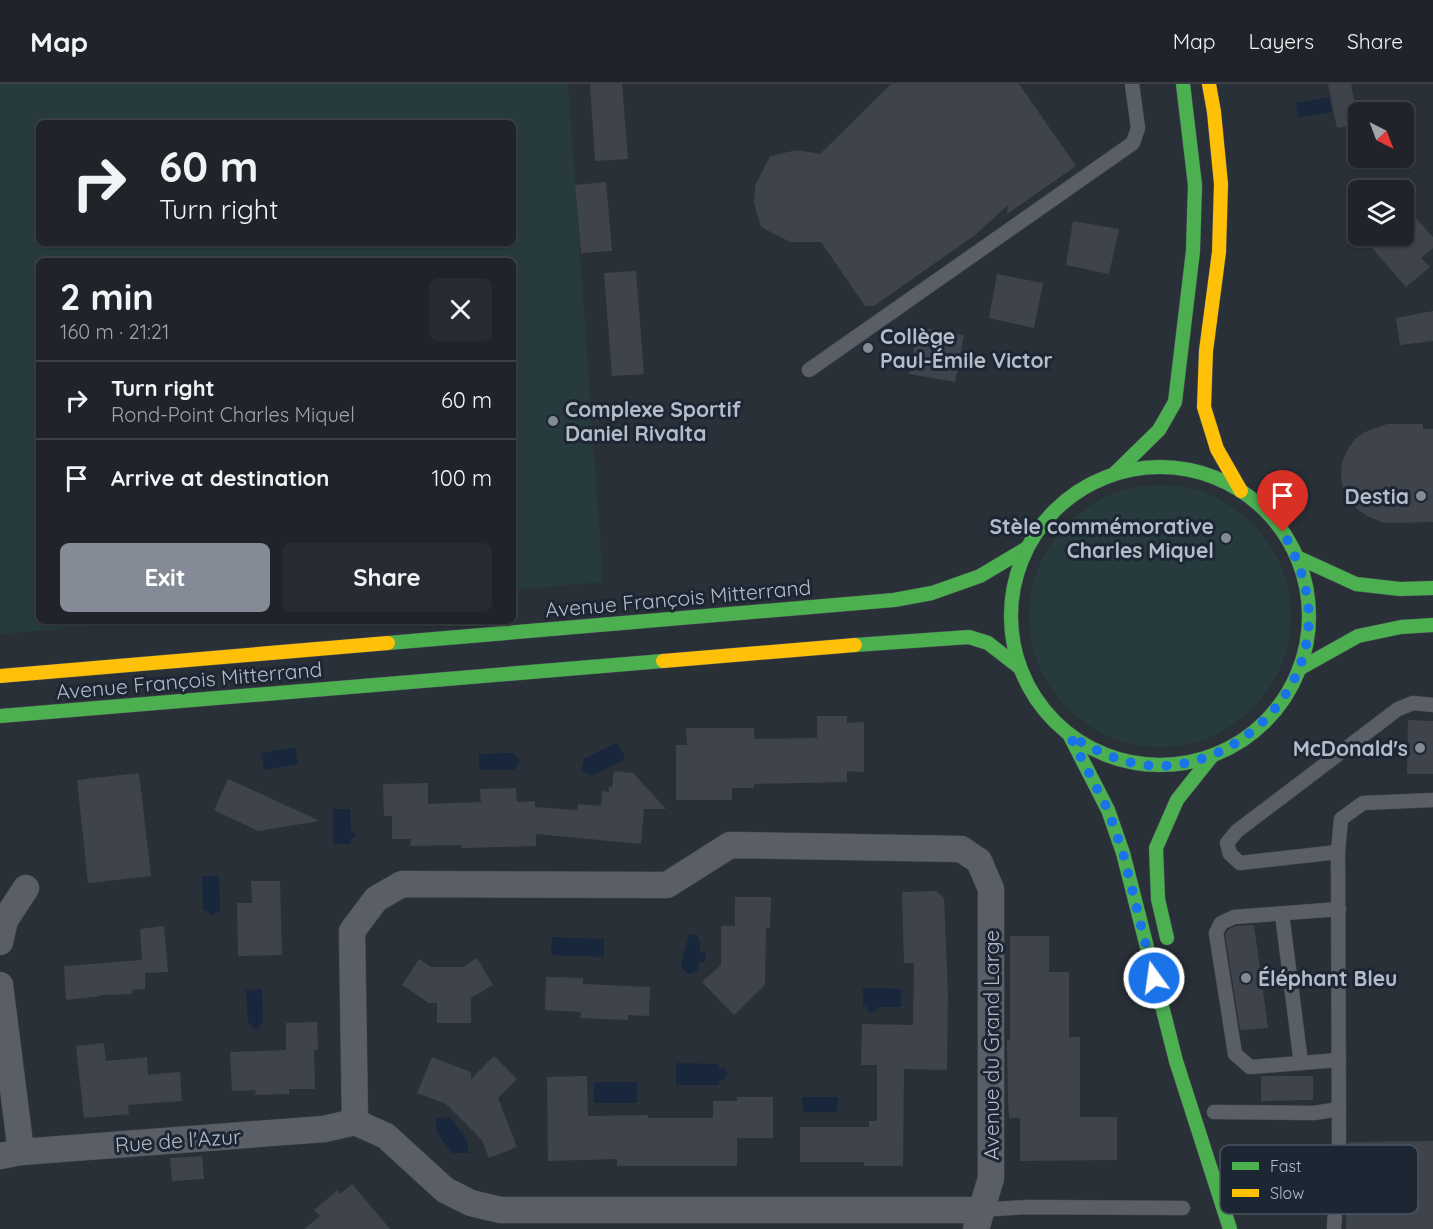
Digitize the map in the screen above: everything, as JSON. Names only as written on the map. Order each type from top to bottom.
[{"type":"main road","points":[[1114,474],[1159,430],[1175,402],[1193,250],[1195,185],[1183,84]]},
{"type":"main road","points":[[1209,84],[1221,184],[1219,252],[1206,351],[1204,407],[1217,449],[1241,491]]},
{"type":"main road","points":[[1147,468],[1179,468],[1212,477],[1241,491],[1264,510],[1283,532],[1297,557],[1307,594],[1308,632],[1299,669],[1279,706],[1249,736],[1212,756],[1175,765],[1138,764],[1102,755],[1070,736],[1039,706],[1019,667],[1010,627],[1013,587],[1027,548],[1049,516],[1078,491],[1114,474],[1147,468]]},
{"type":"main road","name":"Avenue François Mitterrand","points":[[0,676],[894,600],[932,593],[980,576],[1027,548]]},
{"type":"main road","points":[[1297,557],[1356,584],[1400,589],[1433,588]]},
{"type":"main road","points":[[1299,669],[1358,636],[1401,627],[1433,625]]},
{"type":"main road","name":"Avenue François Mitterrand","points":[[0,716],[969,637],[988,643],[1019,667]]},
{"type":"main road","points":[[1070,736],[1108,810],[1123,853],[1176,1061],[1220,1198]]},
{"type":"main road","points":[[1171,954],[1158,898],[1156,848],[1177,800],[1212,756]]},
{"type":"main road","points":[[1225,1214],[1230,1229]]},
{"type":"street","points":[[1401,627],[1433,631]]},
{"type":"street","name":"Avenue du Grand Large","points":[[355,1122],[352,931],[376,899],[402,884],[667,885],[730,845],[961,849],[979,861],[991,889],[991,1178],[978,1219]]},
{"type":"street","points":[[0,942],[5,920],[26,888]]},
{"type":"street","points":[[0,985],[10,1154]]},
{"type":"street","points":[[355,1122],[386,1136],[445,1190],[471,1203],[500,1210],[978,1219]]},
{"type":"street","name":"Rue de l'Azur","points":[[10,1154],[324,1129],[355,1122]]},
{"type":"lane","points":[[809,370],[1133,143],[1138,128],[1132,84]]},
{"type":"lane","points":[[1338,852],[1240,863],[1230,854],[1227,843],[1237,831],[1398,709],[1413,703],[1433,705]]},
{"type":"lane","points":[[1337,1145],[1338,852],[1341,819],[1363,803],[1433,800]]},
{"type":"lane","points":[[1339,909],[1234,917],[1221,923],[1216,933],[1235,1054],[1250,1067],[1339,1060]]},
{"type":"lane","points":[[1282,914],[1301,1063]]},
{"type":"lane","points":[[1214,1112],[1314,1113],[1339,1108]]},
{"type":"lane","points":[[978,1219],[1026,1207],[1183,1208]]},
{"type":"lane","points":[[1334,1229],[1335,1214]]},
{"type":"green space","name":"Complexe Sportif Daniel Rivalta","points":[[0,84],[568,84],[603,582],[516,590],[516,258],[36,258],[36,624],[115,624],[0,634]]},
{"type":"green space","points":[[1147,485],[1173,485],[1198,490],[1222,500],[1253,523],[1276,554],[1286,578],[1291,616],[1286,654],[1276,678],[1253,709],[1222,732],[1198,742],[1173,747],[1147,747],[1122,742],[1098,732],[1067,709],[1044,678],[1034,654],[1029,629],[1029,603],[1034,578],[1044,554],[1067,523],[1098,500],[1122,490]]},
{"type":"water","points":[[1329,97],[1332,112],[1298,118],[1296,103]]},
{"type":"water","points":[[616,743],[625,757],[624,760],[592,776],[581,771],[584,759]]},
{"type":"water","points":[[295,747],[298,764],[264,770],[261,753]]},
{"type":"water","points":[[513,753],[520,761],[514,770],[479,770],[479,754]]},
{"type":"water","points":[[333,809],[350,809],[351,830],[356,834],[351,838],[351,844],[333,844]]},
{"type":"water","points":[[202,876],[219,876],[220,911],[212,916],[207,911],[203,911]]},
{"type":"water","points":[[689,934],[698,935],[698,941],[701,941],[699,951],[706,953],[705,962],[699,962],[697,971],[689,974],[683,970],[681,964]]},
{"type":"water","points":[[552,937],[604,939],[604,957],[551,955]]},
{"type":"water","points":[[863,988],[901,989],[901,1007],[879,1007],[875,1012],[869,1012],[866,1006],[863,1007]]},
{"type":"water","points":[[262,989],[263,1023],[258,1029],[254,1029],[250,1023],[248,1024],[246,990]]},
{"type":"water","points":[[676,1063],[719,1064],[719,1068],[725,1069],[727,1074],[719,1081],[719,1085],[676,1085]]},
{"type":"water","points":[[594,1082],[637,1082],[637,1103],[594,1103]]},
{"type":"water","points":[[802,1097],[838,1097],[837,1112],[803,1112]]},
{"type":"water","points":[[450,1117],[467,1140],[469,1153],[452,1153],[436,1131],[436,1119]]},
{"type":"building","points":[[590,84],[622,84],[628,159],[595,161]]},
{"type":"building","points":[[891,84],[1019,84],[1076,166],[1007,214],[1008,205],[975,235],[874,306],[865,306],[821,242],[790,242],[761,227],[754,203],[755,186],[770,156],[797,150],[820,154]]},
{"type":"building","points":[[1328,84],[1351,84],[1355,102],[1348,102],[1348,126],[1337,128]]},
{"type":"building","points":[[606,182],[612,251],[581,253],[575,185]]},
{"type":"building","points":[[1414,216],[1433,237],[1433,248],[1421,258],[1430,267],[1406,287],[1372,248],[1374,246],[1414,246]]},
{"type":"building","points":[[1073,221],[1119,229],[1109,274],[1066,265]]},
{"type":"building","points":[[636,271],[644,374],[612,376],[604,273]]},
{"type":"building","points":[[997,274],[1043,283],[1034,328],[989,318]]},
{"type":"building","points":[[1433,311],[1433,341],[1400,345],[1396,318]]},
{"type":"building","points":[[918,327],[964,335],[955,382],[909,374]]},
{"type":"building","points":[[1387,424],[1423,424],[1423,429],[1433,429],[1433,522],[1384,523],[1357,509],[1347,497],[1342,485],[1341,473],[1342,462],[1348,449],[1355,439],[1365,432]]},
{"type":"building","points":[[817,716],[847,716],[847,723],[864,722],[864,772],[847,771],[847,782],[754,784],[754,788],[732,788],[732,800],[676,800],[676,745],[687,745],[686,728],[754,728],[754,739],[817,738]]},
{"type":"building","name":"McDonald's","points":[[1408,720],[1433,721],[1433,774],[1407,774]]},
{"type":"building","points":[[614,771],[633,773],[666,809],[644,809],[641,844],[536,834],[536,846],[461,848],[461,845],[410,846],[411,839],[392,839],[392,816],[384,816],[383,784],[428,783],[428,804],[481,802],[480,789],[516,788],[517,802],[535,801],[535,807],[577,810],[578,804],[601,806],[602,791],[609,792],[609,787],[612,787]]},
{"type":"building","points":[[139,773],[151,876],[88,883],[77,780]]},
{"type":"building","points":[[228,779],[320,821],[258,831],[214,810]]},
{"type":"building","points":[[251,881],[280,881],[282,955],[238,956],[237,903],[252,903]]},
{"type":"building","points":[[936,891],[944,898],[948,994],[947,1070],[904,1069],[903,1166],[864,1166],[864,1162],[800,1162],[800,1127],[869,1127],[869,1121],[877,1121],[877,1065],[861,1065],[862,1024],[913,1025],[914,963],[904,963],[902,892]]},
{"type":"building","points":[[735,897],[771,897],[770,928],[766,928],[765,985],[734,1015],[702,982],[721,965],[721,926],[735,926]]},
{"type":"building","name":"Éléphant Bleu","points":[[1254,925],[1268,1028],[1240,1030],[1225,934],[1235,926]]},
{"type":"building","points":[[164,926],[168,972],[145,973],[145,989],[132,990],[132,994],[100,995],[66,1000],[64,966],[142,960],[140,929]]},
{"type":"building","points":[[1010,936],[1049,936],[1049,972],[1069,972],[1069,1037],[1080,1037],[1080,1117],[1117,1117],[1117,1160],[1020,1161],[1020,1118],[1009,1118],[1008,1098]]},
{"type":"building","points":[[477,958],[493,985],[471,998],[471,1023],[437,1023],[437,1003],[429,1003],[402,985],[419,959],[431,967],[463,967]]},
{"type":"building","points":[[546,977],[583,978],[583,984],[650,987],[649,1016],[628,1015],[628,1020],[580,1018],[581,1012],[545,1010]]},
{"type":"building","points":[[317,1022],[318,1050],[314,1050],[315,1089],[289,1089],[289,1094],[255,1095],[256,1090],[232,1091],[230,1052],[286,1050],[286,1023]]},
{"type":"building","points":[[104,1043],[106,1061],[147,1057],[148,1075],[180,1072],[182,1101],[128,1105],[129,1114],[84,1118],[76,1046]]},
{"type":"building","points":[[494,1056],[517,1079],[498,1098],[517,1147],[489,1158],[482,1140],[446,1104],[417,1093],[432,1057],[471,1072],[471,1079]]},
{"type":"building","points":[[587,1076],[588,1116],[648,1115],[648,1118],[713,1118],[713,1101],[737,1101],[737,1097],[773,1097],[773,1138],[737,1138],[737,1166],[617,1166],[617,1159],[548,1161],[547,1077]]},
{"type":"building","points":[[1261,1076],[1313,1076],[1313,1100],[1261,1101]]},
{"type":"building","points":[[1433,1141],[1433,1229],[1346,1229],[1346,1214],[1418,1214],[1418,1145],[1348,1145],[1348,1142]]},
{"type":"building","points":[[202,1156],[204,1179],[172,1181],[170,1158]]},
{"type":"building","points":[[352,1184],[390,1229],[304,1229],[320,1216],[314,1210],[338,1190],[340,1194]]},
{"type":"traffic: fast","points":[[1114,474],[1159,430],[1175,402],[1193,251],[1195,185],[1183,84]]},
{"type":"traffic: fast","points":[[1160,467],[1189,470],[1217,479],[1243,493],[1265,511],[1283,533],[1297,559],[1306,587],[1309,616],[1306,645],[1297,673],[1283,699],[1265,721],[1243,739],[1217,753],[1189,762],[1160,765],[1131,762],[1103,753],[1077,739],[1055,721],[1037,699],[1023,673],[1014,645],[1011,616],[1014,587],[1023,559],[1037,533],[1055,511],[1077,493],[1103,479],[1131,470],[1160,467]]},
{"type":"traffic: fast","points":[[388,643],[894,600],[932,593],[980,576],[1027,548]]},
{"type":"traffic: fast","points":[[1297,557],[1356,584],[1400,589],[1433,588]]},
{"type":"traffic: fast","points":[[1299,669],[1358,636],[1401,627],[1433,625]]},
{"type":"traffic: fast","points":[[855,645],[969,637],[988,643],[1019,667]]},
{"type":"traffic: fast","points":[[0,716],[663,661]]},
{"type":"traffic: fast","points":[[1070,736],[1108,810],[1123,853],[1176,1061],[1220,1198]]},
{"type":"traffic: fast","points":[[1167,938],[1158,899],[1156,848],[1177,800],[1212,756]]},
{"type":"traffic: fast","points":[[1225,1214],[1230,1229]]},
{"type":"traffic: slow","points":[[1209,84],[1221,184],[1219,252],[1206,351],[1204,407],[1217,449],[1241,491]]},
{"type":"traffic: slow","points":[[0,676],[388,643]]},
{"type":"traffic: slow","points":[[663,661],[855,645]]},
{"type":"place","name":"Collège Paul-Émile Victor","points":[[868,348]]},
{"type":"place","name":"Complexe Sportif Daniel Rivalta","points":[[553,421]]},
{"type":"place","name":"Destia","points":[[1421,496]]},
{"type":"place","name":"Stèle commémorative Charles Miquel","points":[[1226,538]]},
{"type":"place","name":"McDonald's","points":[[1420,748]]},
{"type":"place","name":"Éléphant Bleu","points":[[1246,978]]},
{"type":"route","points":[[1154,978],[1123,853],[1108,810],[1070,736],[1102,755],[1138,764],[1175,765],[1212,756],[1249,736],[1279,706],[1299,669],[1308,632],[1307,594],[1297,557],[1283,532]]}]
